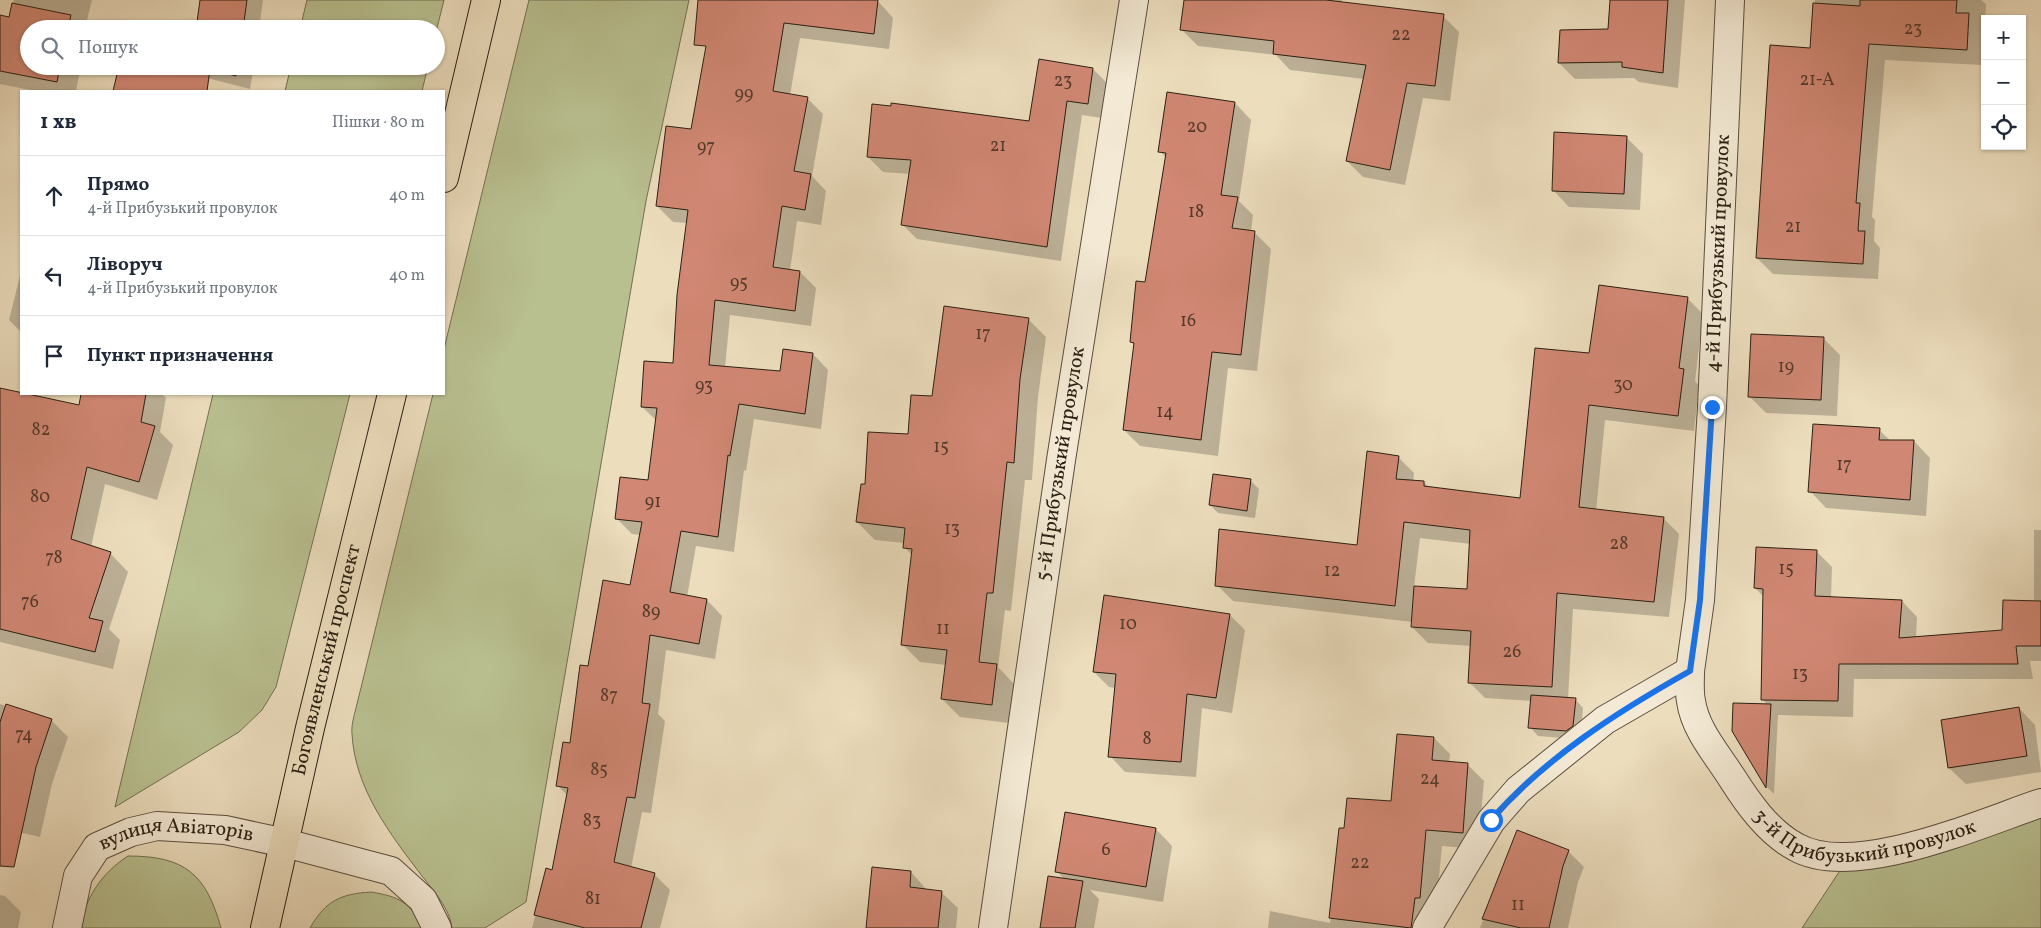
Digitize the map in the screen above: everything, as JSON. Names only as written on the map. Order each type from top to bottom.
[{"type":"main road","points":[[445,174],[486,0]]},
{"type":"main road","name":"Богоявленський проспект","points":[[265,928],[392,395]]},
{"type":"street","name":"5-й Прибузький провулок","points":[[993,928],[1061,460],[1134,0]]},
{"type":"street","name":"4-й Прибузький провулок","points":[[1690,671],[1700,600],[1712,407],[1730,0]]},
{"type":"street","name":"3-й Прибузький провулок","points":[[1690,671],[1691,702],[1697,723],[1746,800],[1769,826],[1796,847],[1818,855],[1844,856],[1899,851],[2041,803]]},
{"type":"street","points":[[1427,928],[1491,820],[1518,790],[1605,720],[1690,671]]},
{"type":"street","name":"вулиця Авіаторів","points":[[67,928],[78,876],[97,847],[131,832],[156,826],[225,830],[285,843],[392,872],[423,900],[437,928]]},
{"type":"green space","points":[[307,0],[444,0],[439,20],[302,20]]},
{"type":"green space","points":[[529,0],[689,0],[646,201],[526,902],[485,928],[452,928],[448,914],[440,900],[376,810],[360,773],[352,734],[354,714],[433,395],[445,395],[445,345]]},
{"type":"green space","points":[[289,75],[426,75],[422,90],[285,90]]},
{"type":"green space","points":[[213,395],[350,395],[276,687],[262,710],[239,732],[115,807]]},
{"type":"green space","points":[[2041,813],[2041,928],[1802,928],[1843,866]]},
{"type":"green space","points":[[128,856],[164,860],[179,865],[190,872],[200,881],[208,894],[221,928],[81,928],[86,906],[96,887],[119,862]]},
{"type":"green space","points":[[371,892],[390,896],[403,902],[414,912],[425,928],[310,928],[322,911],[335,900]]},
{"type":"building","points":[[200,0],[247,0],[244,20],[197,20]]},
{"type":"building","points":[[698,0],[878,0],[874,34],[784,23],[773,91],[808,97],[794,171],[811,174],[805,210],[782,206],[773,267],[800,271],[795,311],[715,300],[709,365],[780,371],[783,349],[813,353],[805,414],[739,404],[730,456],[728,455],[718,537],[681,531],[670,592],[707,599],[699,644],[650,635],[642,703],[650,704],[635,798],[627,797],[614,862],[655,873],[641,928],[585,928],[534,915],[546,868],[552,870],[568,788],[556,786],[563,742],[570,743],[580,665],[588,666],[603,580],[630,585],[642,522],[615,519],[620,477],[648,480],[657,408],[641,407],[644,361],[673,363],[677,295],[688,210],[656,206],[666,126],[691,129],[706,46],[694,45]]},
{"type":"building","points":[[1184,0],[1326,0],[1444,14],[1435,86],[1407,83],[1390,170],[1346,161],[1366,65],[1273,54],[1274,41],[1180,30]]},
{"type":"building","points":[[1610,0],[1668,0],[1663,73],[1622,67],[1622,62],[1558,63],[1560,30],[1608,29]]},
{"type":"building","points":[[1860,0],[1957,0],[1956,13],[1969,13],[1967,50],[1869,44],[1856,203],[1860,203],[1858,231],[1865,231],[1863,264],[1756,258],[1770,45],[1810,48],[1813,3],[1860,6]]},
{"type":"building","points":[[12,3],[71,15],[70,20],[20,20],[20,75],[0,71],[0,15],[9,17]]},
{"type":"building","points":[[1039,59],[1093,68],[1088,104],[1067,101],[1047,247],[901,225],[911,160],[867,157],[872,104],[891,106],[891,103],[1029,121]]},
{"type":"building","points":[[21,75],[58,75],[57,82]]},
{"type":"building","points":[[117,75],[209,75],[207,90],[113,90]]},
{"type":"building","points":[[1167,92],[1235,102],[1221,195],[1238,197],[1232,228],[1255,231],[1241,355],[1212,352],[1201,440],[1123,430],[1134,343],[1130,342],[1136,281],[1145,282],[1166,153],[1158,152]]},
{"type":"building","points":[[1554,132],[1627,136],[1624,194],[1552,191]]},
{"type":"building","points":[[1599,285],[1688,297],[1679,368],[1684,369],[1678,416],[1589,405],[1579,507],[1664,517],[1654,602],[1557,593],[1552,687],[1468,683],[1471,631],[1411,627],[1414,586],[1467,589],[1470,530],[1404,522],[1395,606],[1215,586],[1219,529],[1357,545],[1367,451],[1399,456],[1396,479],[1424,481],[1424,486],[1520,498],[1535,348],[1589,353]]},
{"type":"building","points":[[944,306],[1029,318],[1020,379],[1014,463],[1007,462],[993,593],[987,593],[979,662],[997,664],[992,705],[941,699],[947,650],[901,645],[912,549],[903,548],[905,528],[856,522],[861,484],[865,484],[868,432],[908,434],[911,395],[932,396]]},
{"type":"building","points":[[1751,334],[1824,337],[1821,400],[1748,397]]},
{"type":"building","points":[[0,388],[20,392],[20,395],[33,395],[79,405],[81,395],[146,395],[141,422],[155,426],[139,482],[87,467],[71,539],[111,552],[89,618],[103,621],[95,652],[0,629]]},
{"type":"building","points":[[1813,424],[1880,428],[1879,440],[1914,440],[1910,500],[1808,492]]},
{"type":"building","points":[[1213,474],[1251,479],[1247,511],[1209,505]]},
{"type":"building","points":[[1756,547],[1817,550],[1815,596],[1902,600],[1899,638],[2002,630],[2003,600],[2041,601],[2041,646],[2016,646],[2018,664],[1839,664],[1838,701],[1761,700],[1763,589],[1754,588]]},
{"type":"building","points":[[1104,595],[1230,614],[1216,698],[1187,694],[1181,762],[1108,757],[1116,674],[1093,672]]},
{"type":"building","points":[[1531,695],[1576,698],[1573,726],[1566,731],[1528,728]]},
{"type":"building","points":[[1733,703],[1771,704],[1766,788],[1732,731]]},
{"type":"building","points":[[6,704],[52,719],[36,767],[14,867],[0,866],[0,722]]},
{"type":"building","points":[[2019,707],[2027,756],[1948,768],[1941,720]]},
{"type":"building","points":[[1397,734],[1434,737],[1432,760],[1468,763],[1463,833],[1426,830],[1420,898],[1415,898],[1411,928],[1329,918],[1339,828],[1344,828],[1347,798],[1391,801]]},
{"type":"building","points":[[1065,812],[1156,828],[1146,887],[1055,872]]},
{"type":"building","points":[[1517,830],[1569,850],[1563,866],[1549,928],[1521,928],[1482,919]]},
{"type":"building","points":[[872,867],[911,871],[910,887],[942,891],[938,928],[866,928]]},
{"type":"building","points":[[1048,876],[1083,881],[1075,928],[1040,928]]},
{"type":"route","points":[[1491,820],[1518,790],[1605,720],[1690,671],[1700,600],[1712,407]]}]
